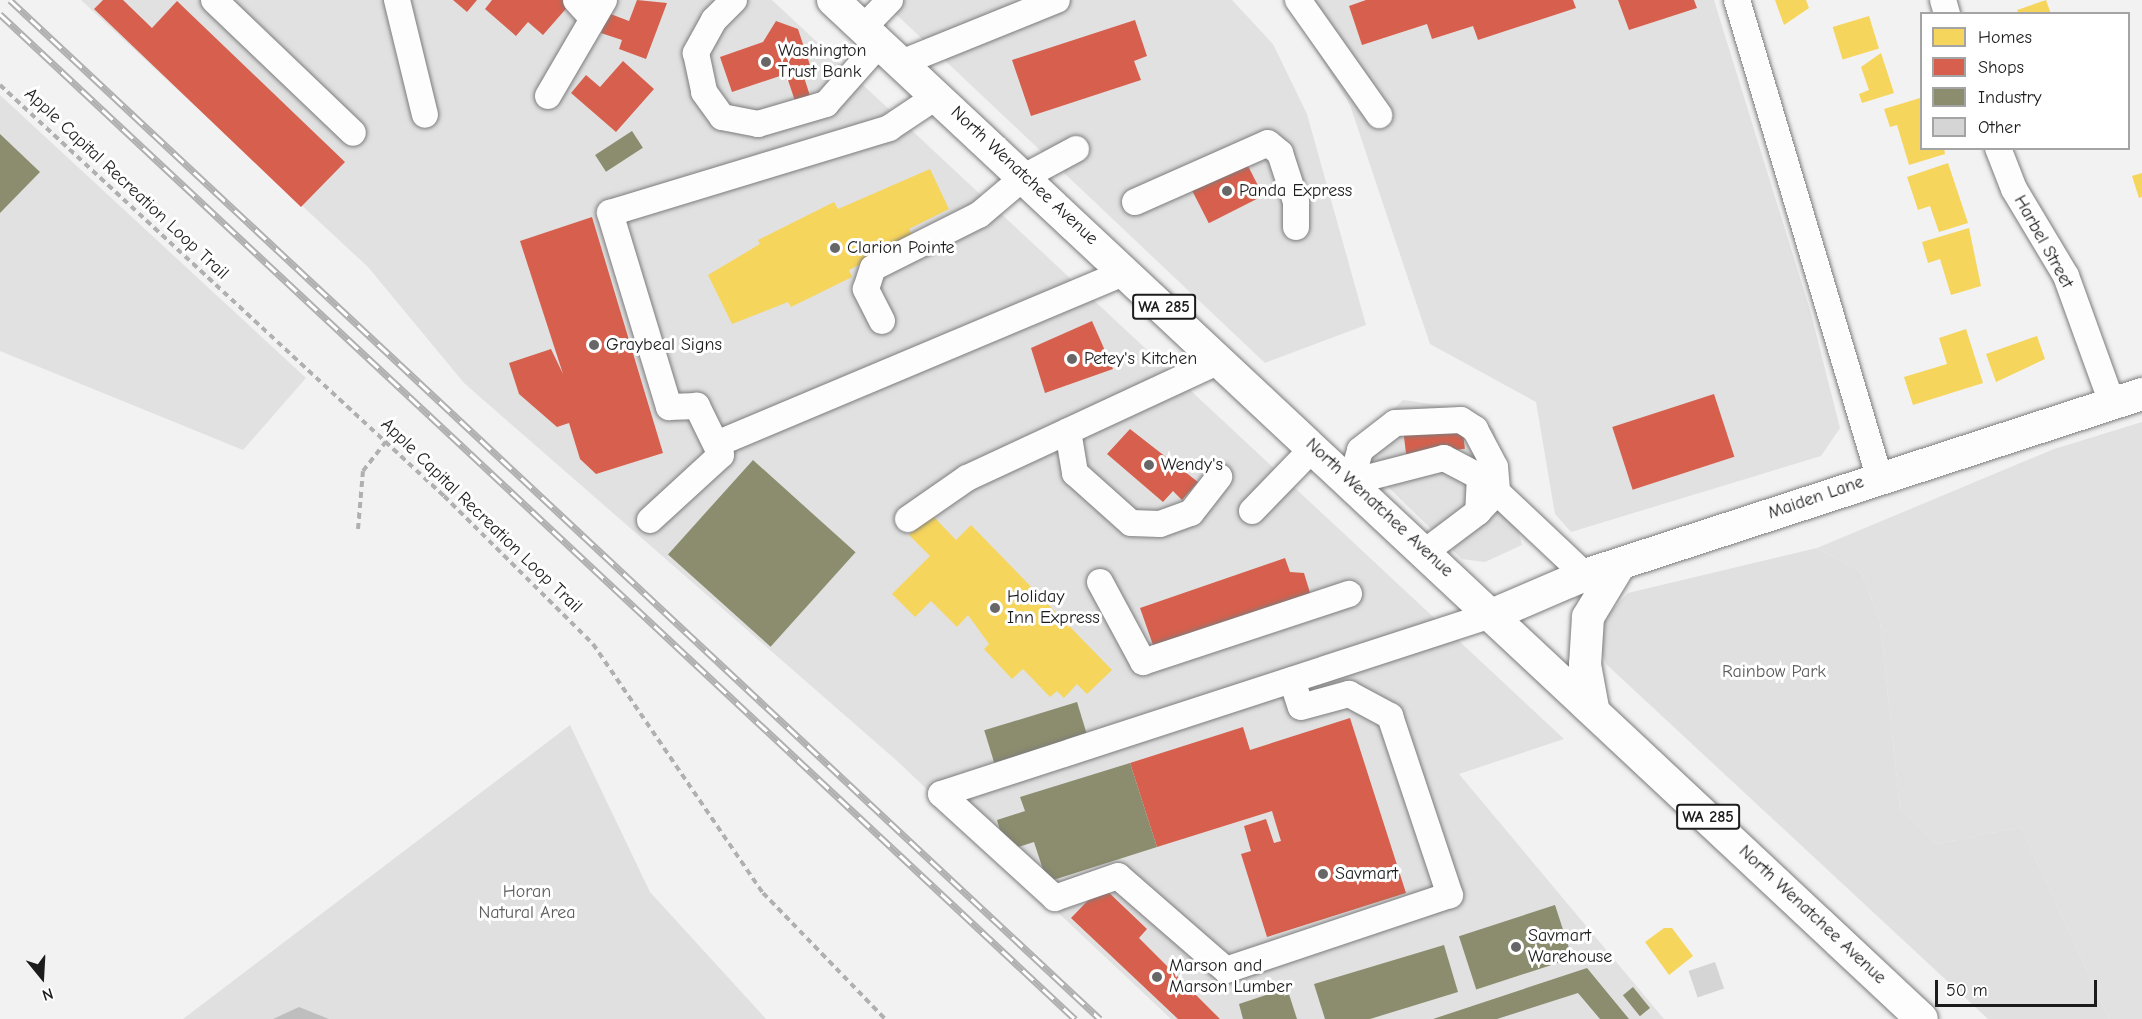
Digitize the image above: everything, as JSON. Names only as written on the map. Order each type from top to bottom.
[{"type":"main road","name":"North Wenatchee Avenue","points":[[833,0],[1494,614],[1922,1019]]},
{"type":"main road","name":"Maiden Lane","points":[[1494,614],[1585,575],[1879,476],[2142,394]]},
{"type":"main road","points":[[1593,708],[1585,665],[1588,617],[1593,600],[1620,564]]},
{"type":"street","points":[[214,0],[353,133]]},
{"type":"street","points":[[398,0],[425,116]]},
{"type":"street","points":[[548,96],[599,10],[576,0]]},
{"type":"street","points":[[734,0],[714,20],[696,53],[704,92],[722,117],[758,124],[826,104],[881,44],[890,0]]},
{"type":"street","points":[[881,44],[1057,0]]},
{"type":"street","points":[[1298,0],[1379,115]]},
{"type":"street","points":[[1737,0],[1879,476]]},
{"type":"street","points":[[650,520],[721,455],[719,443],[698,406],[669,407],[610,213],[889,128],[937,96]]},
{"type":"street","points":[[1135,202],[1268,143],[1284,163],[1296,202],[1296,227]]},
{"type":"street","points":[[882,321],[866,289],[873,268],[979,215],[1024,177],[1076,148]]},
{"type":"street","name":"Harbel Street","points":[[1999,150],[2014,189],[2066,276],[2112,403]]},
{"type":"street","points":[[719,443],[1126,272]]},
{"type":"street","points":[[908,519],[967,478],[1221,360]]},
{"type":"street","points":[[1351,482],[1360,450],[1395,423],[1434,417],[1461,420],[1475,429],[1495,467],[1497,492],[1585,575]]},
{"type":"street","points":[[1068,432],[1075,473],[1131,523],[1160,524],[1191,513],[1219,477]]},
{"type":"street","points":[[1252,511],[1314,447]]},
{"type":"street","points":[[1351,482],[1444,458],[1480,477],[1478,512]]},
{"type":"street","points":[[1426,551],[1478,512],[1497,492]]},
{"type":"street","points":[[1100,582],[1143,662],[1349,594]]},
{"type":"street","points":[[1292,680],[1301,707],[1349,694],[1390,717],[1450,895],[1226,970],[1118,876],[1055,898],[941,794],[1494,614]]},
{"type":"path","name":"Apple Capital Recreation Loop Trail","points":[[0,85],[386,442],[593,644],[763,893],[885,1019]]},
{"type":"path","points":[[358,529],[363,471],[386,442]]},
{"type":"shaded area","points":[[81,0],[772,0],[1564,739],[1459,774],[1664,1019],[1171,1019],[896,760],[464,383],[368,267]]},
{"type":"shaded area","points":[[881,0],[1232,0],[1273,44],[1307,114],[1366,325],[1265,363]]},
{"type":"shaded area","points":[[1285,0],[1714,0],[1810,310],[1840,428],[1821,456],[1571,532],[1555,514],[1536,402],[1430,344],[1350,105]]},
{"type":"shaded area","points":[[0,95],[306,378],[243,450],[0,351]]},
{"type":"shaded area","points":[[1403,400],[1466,409],[1494,429],[1522,545],[1485,562],[1462,559],[1350,450]]},
{"type":"shaded area","points":[[2142,422],[2142,1019],[2109,1019],[2021,827],[1937,844],[1900,809],[1880,621],[1861,572],[1817,548],[2054,449]]},
{"type":"shaded area","points":[[299,1007],[329,1019],[273,1019]]},
{"type":"green space","name":"Rainbow Park","points":[[1817,548],[1861,572],[1880,621],[1900,809],[1937,844],[2021,827],[2109,1019],[1988,1019],[1606,664],[1599,644],[1603,620],[1628,593]]},
{"type":"green space","name":"Horan Natural Area","points":[[570,725],[650,892],[766,1019],[183,1019]]},
{"type":"building: Homes","points":[[1775,0],[1806,0],[1809,8],[1784,25]]},
{"type":"building: Homes","points":[[2046,0],[2050,12],[2018,12],[2017,10]]},
{"type":"building: Homes","points":[[1869,16],[1879,49],[1843,60],[1833,27]]},
{"type":"building: Homes","points":[[1881,53],[1894,93],[1862,103],[1859,94],[1869,90],[1861,67]]},
{"type":"building: Homes","points":[[1920,98],[1920,150],[1944,150],[1945,154],[1909,165],[1897,125],[1890,127],[1884,109]]},
{"type":"building: Homes","points":[[1948,163],[1968,223],[1939,232],[1930,206],[1918,210],[1907,177]]},
{"type":"building: Homes","name":"Clarion Pointe","points":[[930,169],[949,209],[909,229],[923,257],[893,272],[883,253],[849,270],[852,277],[791,307],[788,302],[732,324],[708,275],[760,244],[758,240],[834,202],[838,209]]},
{"type":"building: Homes","points":[[2142,173],[2142,197],[2139,198],[2132,176]]},
{"type":"building: Homes","points":[[1969,228],[1981,286],[1951,295],[1940,259],[1928,263],[1922,242]]},
{"type":"building: Homes","points":[[1966,329],[1983,383],[1913,405],[1904,377],[1947,364],[1939,338]]},
{"type":"building: Homes","points":[[2037,336],[2045,359],[1996,382],[1986,354]]},
{"type":"building: Homes","name":"Holiday Inn Express","points":[[931,514],[956,540],[971,525],[1112,670],[1087,694],[1077,684],[1064,698],[1057,691],[1050,697],[1023,669],[1012,679],[984,649],[989,644],[968,615],[957,627],[931,601],[915,617],[892,594],[930,556],[909,535]]},
{"type":"building: Homes","points":[[1664,928],[1672,928],[1693,956],[1669,975],[1645,942]]},
{"type":"building: Shops","points":[[103,0],[123,0],[152,28],[177,1],[345,162],[301,207],[94,9]]},
{"type":"building: Shops","points":[[453,0],[477,0],[467,12]]},
{"type":"building: Shops","points":[[492,0],[567,0],[571,3],[543,35],[528,22],[516,36],[485,9]]},
{"type":"building: Shops","points":[[637,0],[667,3],[646,59],[619,49],[622,40],[601,33],[608,13],[629,21]]},
{"type":"building: Shops","points":[[1366,0],[1573,0],[1576,8],[1478,40],[1473,26],[1432,39],[1427,24],[1362,45],[1349,6]]},
{"type":"building: Shops","points":[[1618,0],[1694,0],[1697,8],[1629,30]]},
{"type":"building: Shops","points":[[1135,20],[1147,56],[1134,61],[1141,80],[1031,116],[1012,60]]},
{"type":"building: Shops","name":"Washington Trust Bank","points":[[776,21],[798,29],[811,68],[802,71],[812,102],[797,107],[786,74],[732,92],[720,57],[763,42]]},
{"type":"building: Shops","points":[[623,61],[654,89],[616,132],[571,93],[586,75],[600,87]]},
{"type":"building: Shops","name":"Panda Express","points":[[1245,160],[1263,196],[1209,223],[1191,188]]},
{"type":"building: Shops","name":"Graybeal Signs","points":[[592,217],[663,453],[596,474],[580,459],[569,423],[557,427],[519,394],[509,363],[551,349],[563,374],[520,241]]},
{"type":"building: Shops","name":"Petey's Kitchen","points":[[1092,321],[1113,369],[1045,393],[1031,348]]},
{"type":"building: Shops","points":[[1714,394],[1734,457],[1633,490],[1612,427]]},
{"type":"building: Shops","points":[[1462,425],[1465,449],[1406,456],[1403,432]]},
{"type":"building: Shops","name":"Wendy's","points":[[1130,429],[1198,482],[1182,500],[1173,491],[1163,502],[1107,454]]},
{"type":"building: Shops","points":[[1285,558],[1290,572],[1304,573],[1311,596],[1153,645],[1140,608]]},
{"type":"building: Shops","points":[[1350,718],[1406,893],[1267,937],[1241,854],[1251,851],[1244,826],[1266,819],[1274,843],[1281,841],[1272,811],[1157,847],[1130,763],[1243,727],[1250,750]]},
{"type":"building: Shops","name":"Marson and Marson Lumber","points":[[1102,886],[1147,929],[1139,938],[1220,1019],[1178,1019],[1071,918]]},
{"type":"building: Industry","points":[[632,131],[643,148],[606,172],[595,155]]},
{"type":"building: Industry","points":[[0,134],[40,172],[0,213]]},
{"type":"building: Industry","points":[[753,460],[856,552],[771,647],[668,554]]},
{"type":"building: Industry","points":[[1077,702],[1087,735],[994,763],[984,730]]},
{"type":"building: Industry","points":[[1130,763],[1157,847],[1047,882],[1034,842],[1006,851],[997,820],[1025,811],[1020,797]]},
{"type":"building: Industry","name":"Savmart Warehouse","points":[[1555,905],[1572,958],[1476,989],[1459,936]]},
{"type":"building: Industry","points":[[1444,945],[1458,992],[1370,1019],[1325,1019],[1314,984]]},
{"type":"building: Industry","points":[[1587,968],[1629,1019],[1600,1019],[1578,993],[1497,1019],[1433,1019]]},
{"type":"building: Industry","points":[[1633,987],[1650,1008],[1640,1016],[1623,995]]},
{"type":"building: Industry","points":[[1287,988],[1297,1019],[1243,1019],[1239,1004]]},
{"type":"building: Other","points":[[1715,962],[1724,988],[1698,998],[1689,971]]},
{"type":"railway","points":[[10,0],[1100,1019]]},
{"type":"railway","points":[[0,14],[1075,1019]]},
{"type":"place","name":"Washington Trust Bank","points":[[766,62]]},
{"type":"place","name":"Panda Express","points":[[1227,191]]},
{"type":"place","name":"Clarion Pointe","points":[[835,248]]},
{"type":"place","name":"Graybeal Signs","points":[[594,345]]},
{"type":"place","name":"Petey's Kitchen","points":[[1072,359]]},
{"type":"place","name":"Wendy's","points":[[1149,465]]},
{"type":"place","name":"Holiday Inn Express","points":[[995,608]]},
{"type":"place","name":"Savmart","points":[[1323,874]]},
{"type":"place","name":"Savmart Warehouse","points":[[1516,947]]},
{"type":"place","name":"Marson and Marson Lumber","points":[[1157,977]]}]
